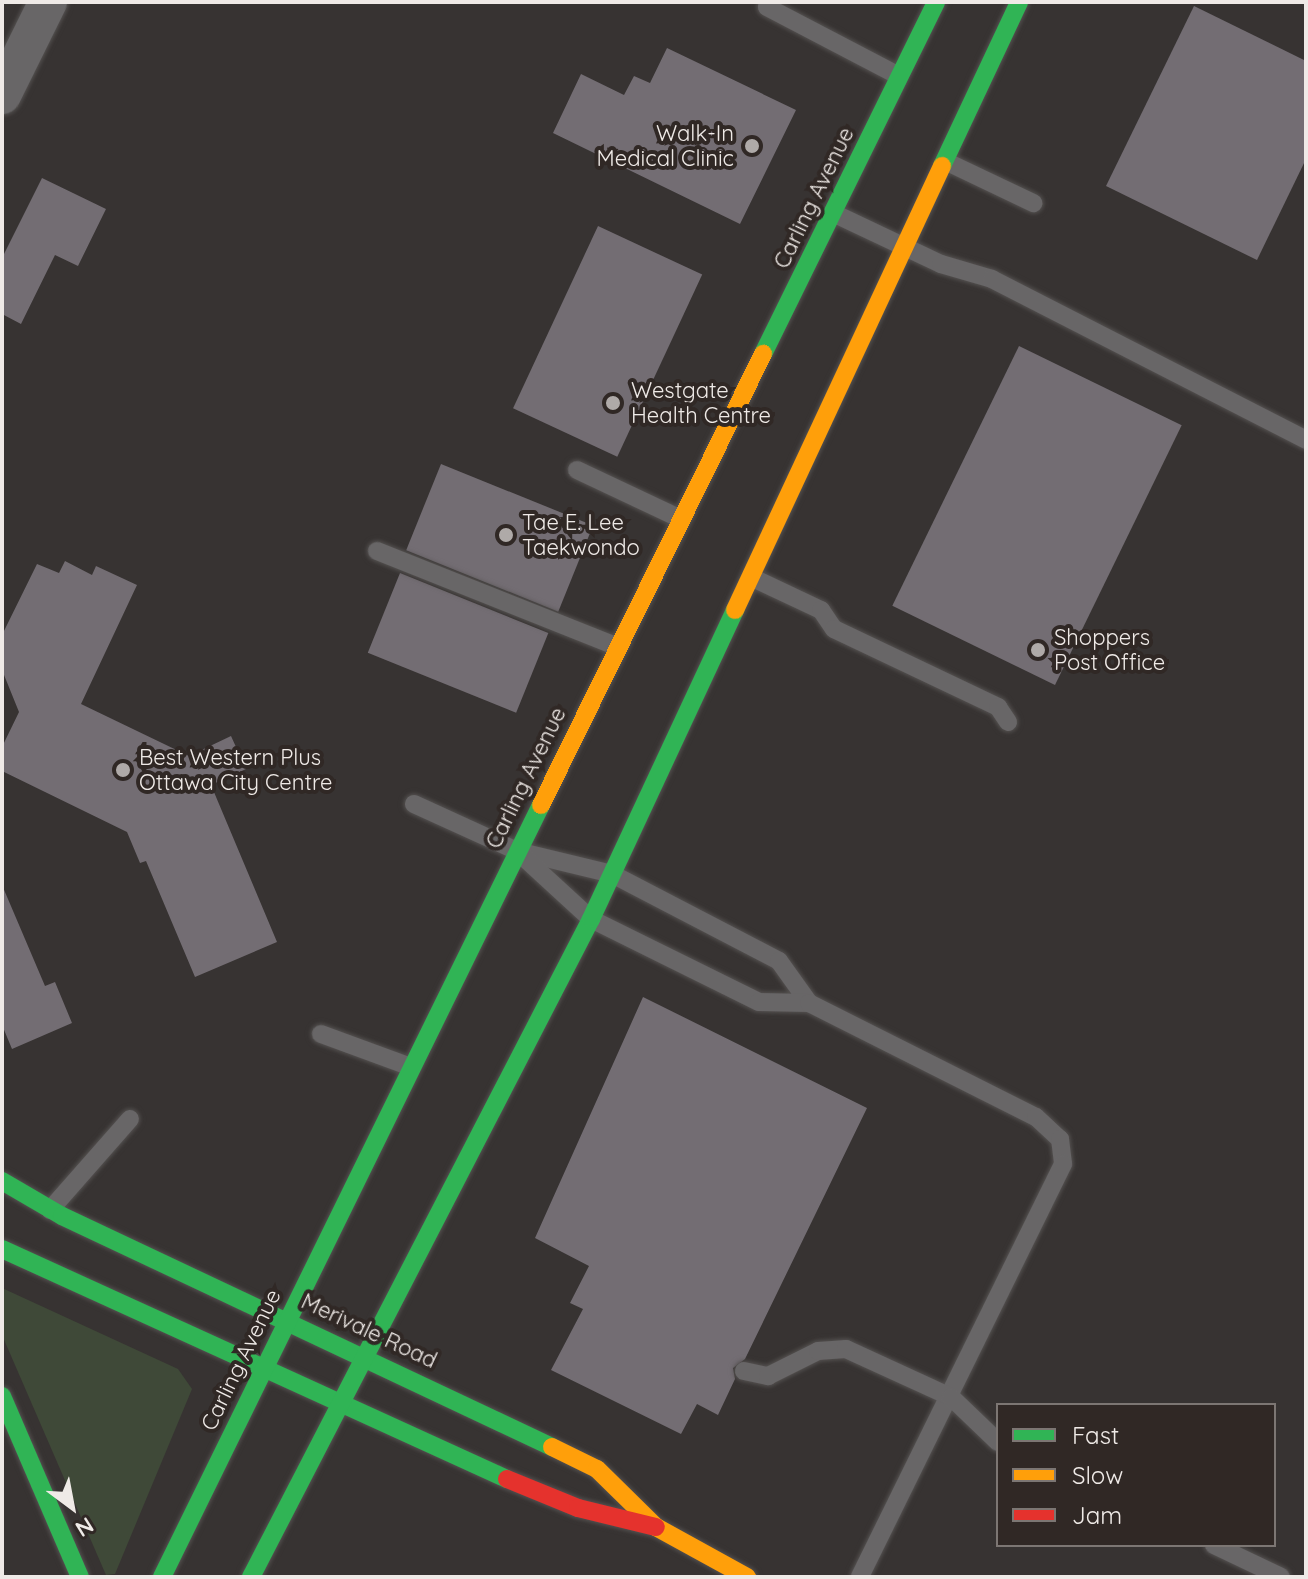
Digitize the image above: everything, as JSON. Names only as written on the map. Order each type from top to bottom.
[{"type":"main road","name":"Carling Avenue","points":[[162,1577],[936,2]]},
{"type":"main road","points":[[251,1577],[362,1352],[591,919],[755,579],[1019,2]]},
{"type":"main road","name":"Merivale Road","points":[[2,1181],[50,1210],[362,1352],[597,1469],[656,1527]]},
{"type":"main road","name":"Merivale Road","points":[[2,1249],[265,1367],[336,1403],[578,1508],[656,1527],[747,1577]]},
{"type":"main road","points":[[2,1396],[80,1577]]},
{"type":"street","points":[[2,95],[48,2]]},
{"type":"lane","points":[[769,2],[767,7],[899,76]]},
{"type":"lane","points":[[945,161],[1033,203]]},
{"type":"lane","points":[[833,213],[906,249],[992,279],[1306,440]]},
{"type":"lane","points":[[577,470],[681,519]]},
{"type":"lane","points":[[377,551],[618,647]]},
{"type":"lane","points":[[755,579],[821,610],[834,629],[998,707],[1008,722]]},
{"type":"lane","points":[[414,804],[517,851],[612,874],[779,961],[809,1003]]},
{"type":"lane","points":[[517,851],[591,919],[759,1002],[809,1003],[1036,1117],[1060,1139],[1063,1164],[860,1577]]},
{"type":"lane","points":[[321,1034],[411,1067]]},
{"type":"lane","points":[[50,1210],[130,1119]]},
{"type":"lane","points":[[744,1371],[768,1376],[818,1351],[846,1349],[951,1397],[996,1440]]},
{"type":"lane","points":[[1218,1547],[1281,1577]]},
{"type":"green space","points":[[2,1288],[178,1369],[192,1389],[115,1574],[106,1575],[2,1335]]},
{"type":"building","points":[[1194,6],[1306,61],[1306,159],[1257,260],[1106,186]]},
{"type":"building","points":[[667,48],[796,110],[740,224],[553,133],[581,74],[624,95],[634,76],[650,83]]},
{"type":"building","points":[[42,178],[106,209],[78,266],[55,255],[21,324],[2,314],[2,258]]},
{"type":"building","points":[[598,226],[702,275],[617,457],[513,408]]},
{"type":"building","points":[[1019,346],[1182,425],[1055,685],[892,606]]},
{"type":"building","points":[[441,464],[593,525],[558,612],[406,550]]},
{"type":"building","name":"Best Western Plus Ottawa City Centre","points":[[65,561],[92,575],[96,566],[137,585],[81,704],[189,756],[231,736],[246,769],[211,785],[277,942],[195,977],[146,861],[140,863],[127,832],[2,771],[2,747],[19,712],[2,670],[2,635],[37,564],[59,573]]},
{"type":"building","points":[[400,573],[548,633],[516,713],[368,653]]},
{"type":"building","points":[[2,885],[45,986],[55,982],[72,1023],[12,1049],[2,1025]]},
{"type":"building","points":[[643,997],[867,1108],[745,1359],[733,1368],[735,1379],[718,1415],[697,1404],[681,1434],[551,1370],[583,1309],[570,1303],[589,1266],[535,1238]]},
{"type":"traffic: fast","points":[[763,354],[936,2]]},
{"type":"traffic: fast","points":[[942,166],[1019,2]]},
{"type":"traffic: fast","points":[[251,1577],[591,919],[735,610]]},
{"type":"traffic: fast","points":[[162,1577],[541,805]]},
{"type":"traffic: fast","points":[[2,1181],[62,1216],[552,1447]]},
{"type":"traffic: fast","points":[[2,1249],[507,1479]]},
{"type":"traffic: fast","points":[[2,1396],[80,1577]]},
{"type":"traffic: slow","points":[[735,610],[942,166]]},
{"type":"traffic: slow","points":[[541,805],[763,354]]},
{"type":"traffic: slow","points":[[552,1447],[597,1469],[656,1527],[747,1577]]},
{"type":"traffic: jam","points":[[507,1479],[578,1508],[656,1527]]},
{"type":"place","name":"Walk-In Medical Clinic","points":[[752,146]]},
{"type":"place","name":"Westgate Health Centre","points":[[613,403]]},
{"type":"place","name":"Tae E. Lee Taekwondo","points":[[506,535]]},
{"type":"place","name":"Shoppers Post Office","points":[[1038,650]]},
{"type":"place","name":"Best Western Plus Ottawa City Centre","points":[[123,770]]}]
